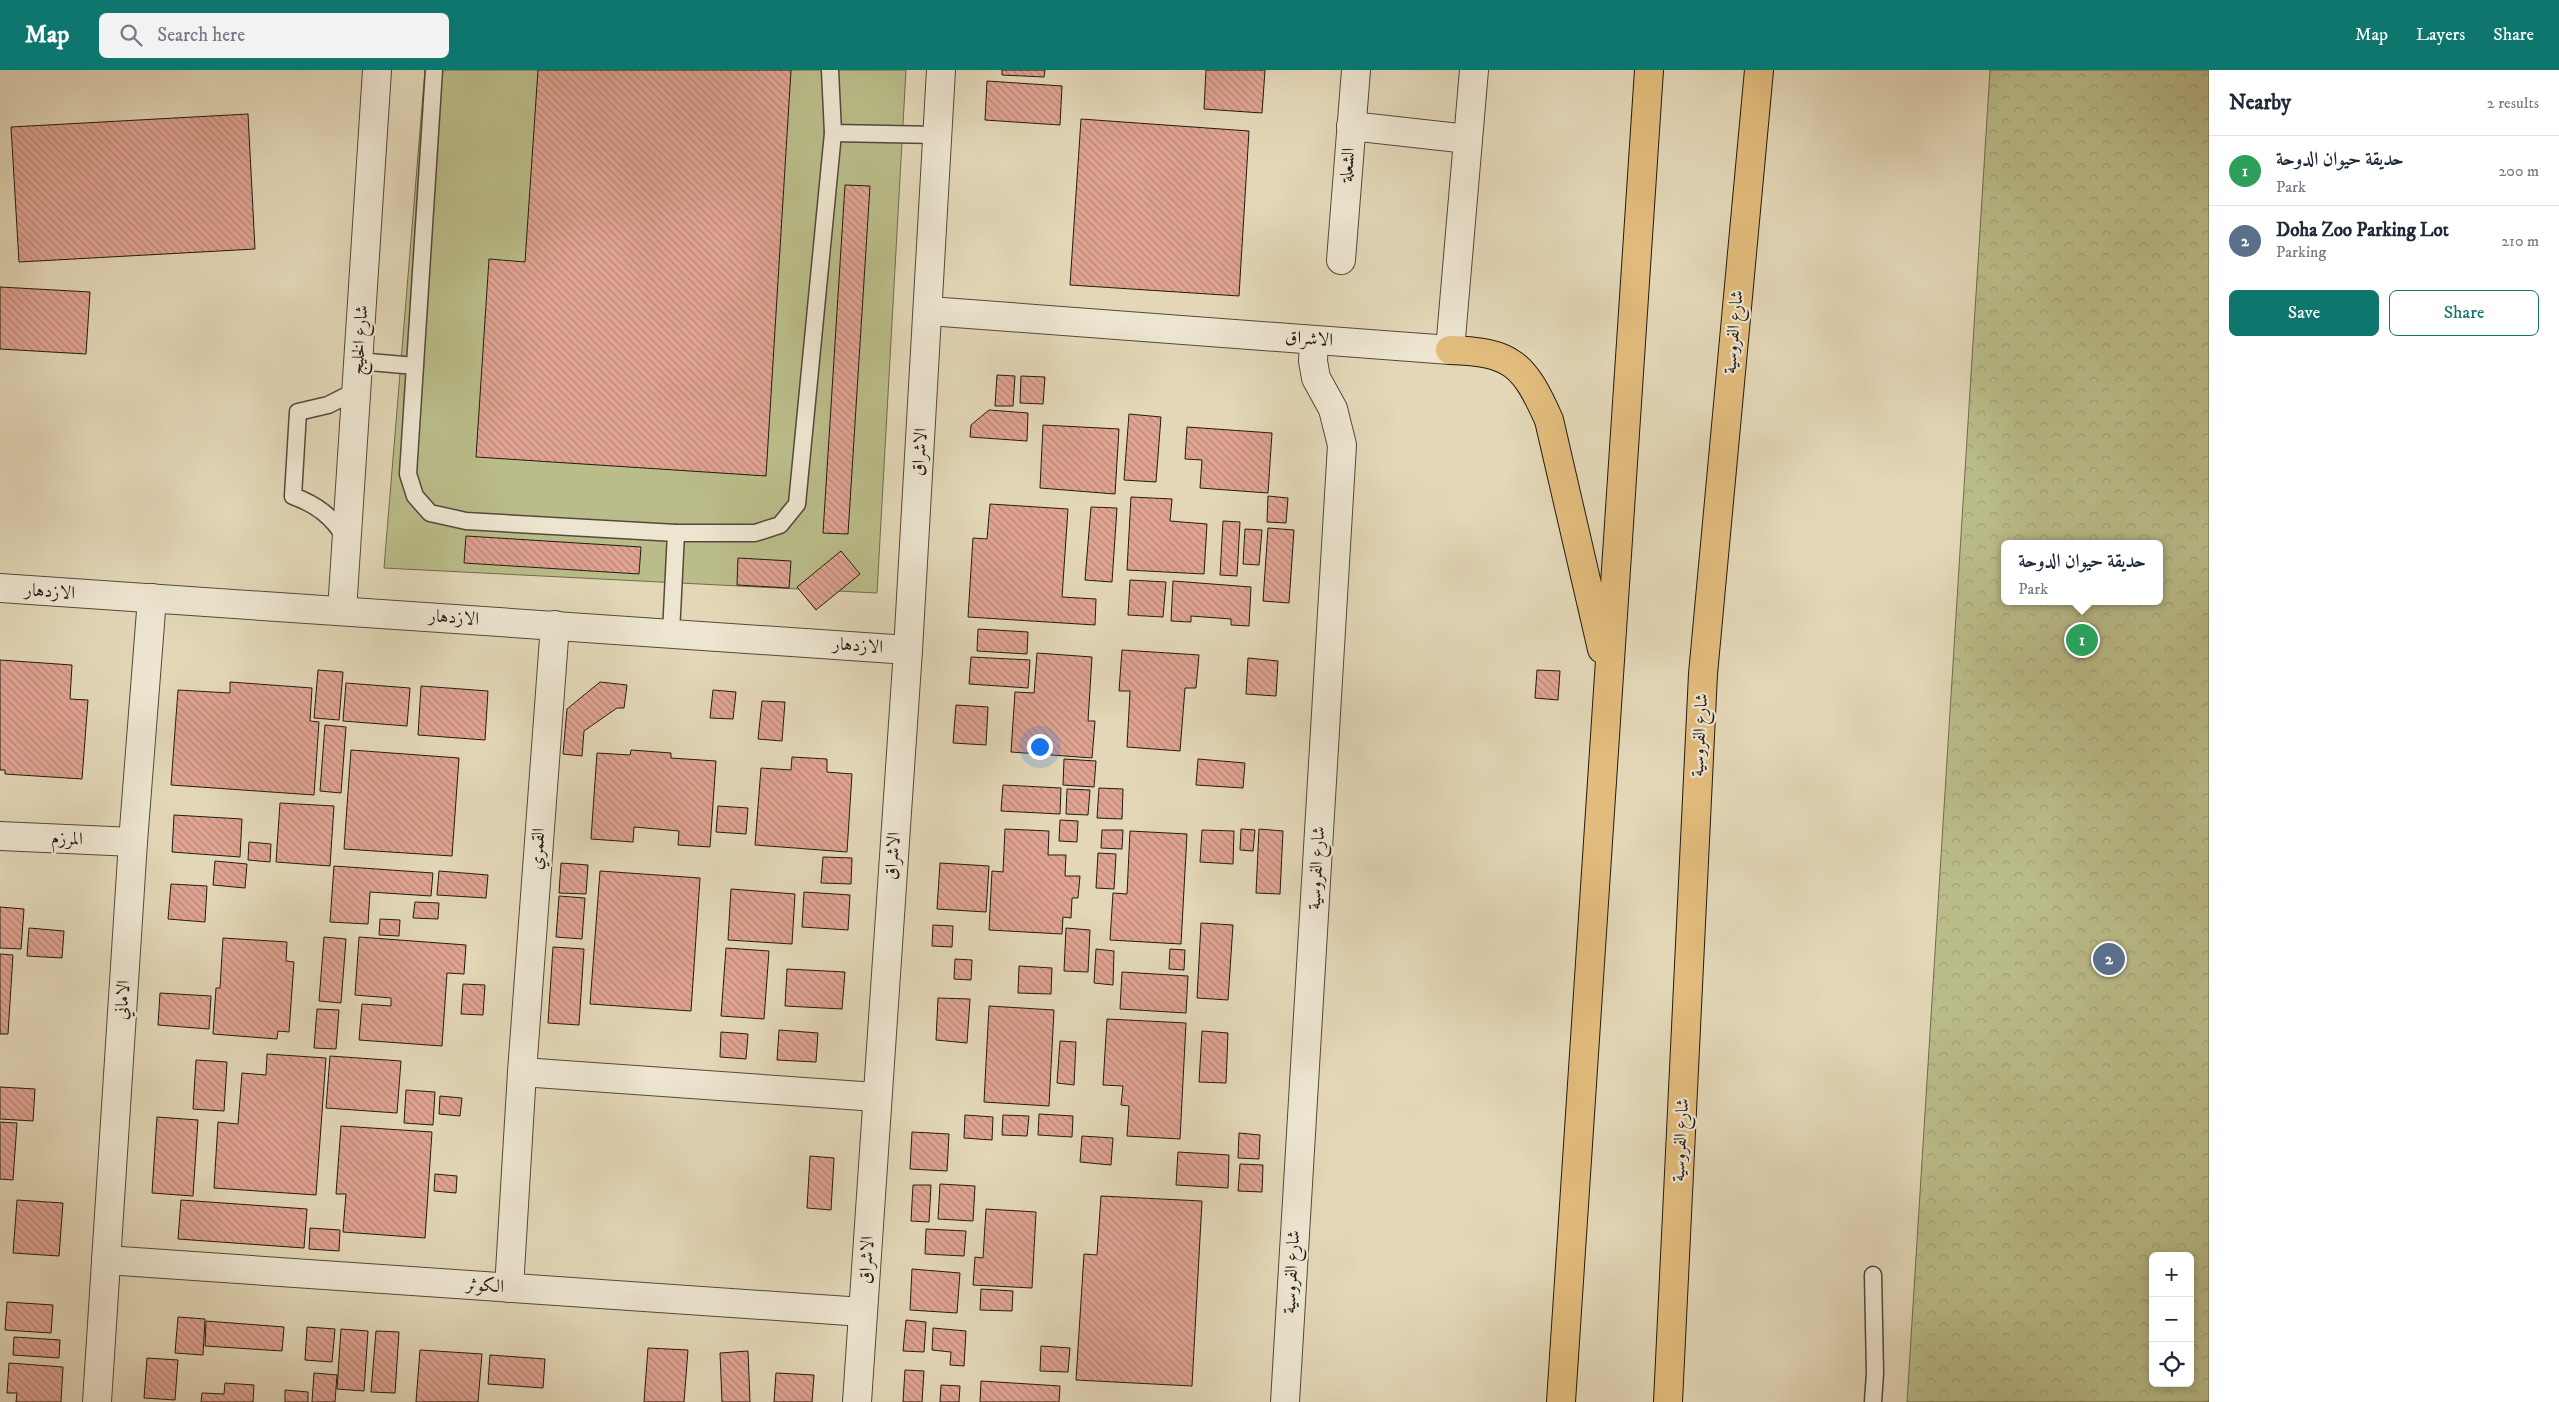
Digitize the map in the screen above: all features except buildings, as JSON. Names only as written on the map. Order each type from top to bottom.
[{"type":"highway","points":[[1561,1402],[1649,70]]},
{"type":"highway","name":"شارع الفروسية","points":[[1668,1402],[1703,674],[1759,70]]},
{"type":"highway","points":[[1450,350],[1483,351],[1498,355],[1512,363],[1527,379],[1549,420],[1609,677]]},
{"type":"street","name":"شارع الخليج","points":[[342,611],[377,70]]},
{"type":"street","name":"الاشراق","points":[[857,1402],[876,1097],[908,650],[929,310],[941,70]]},
{"type":"street","name":"الشعلة","points":[[1341,260],[1356,70]]},
{"type":"street","points":[[1450,350],[1474,70]]},
{"type":"street","points":[[1351,126],[1468,139]]},
{"type":"street","name":"الاشراق","points":[[929,310],[1450,350]]},
{"type":"street","name":"شارع الفروسية","points":[[1285,1402],[1342,445],[1333,409],[1316,378],[1312,362],[1314,340]]},
{"type":"street","name":"الازدهار","points":[[0,588],[908,650]]},
{"type":"street","name":"الاماني","points":[[97,1402],[133,842],[152,598]]},
{"type":"street","name":"القمري","points":[[509,1288],[522,1072],[554,625]]},
{"type":"street","name":"المرزم","points":[[0,836],[133,842]]},
{"type":"street","points":[[522,1072],[876,1097]]},
{"type":"street","name":"الكوثر","points":[[106,1260],[864,1312]]},
{"type":"lane","points":[[434,70],[408,474],[415,496],[430,513],[466,521],[676,533],[755,533],[780,525],[797,504],[833,132],[830,70]]},
{"type":"lane","points":[[833,132],[937,134]]},
{"type":"lane","points":[[358,361],[415,366]]},
{"type":"lane","points":[[346,538],[337,524],[324,511],[310,502],[293,496],[297,421],[298,412],[328,405],[356,391]]},
{"type":"lane","points":[[671,633],[676,533]]},
{"type":"lane","points":[[1873,1275],[1875,1373],[1873,1402]]},
{"type":"green space","points":[[425,70],[906,70],[877,593],[384,568]]},
{"type":"green space","points":[[1990,70],[2209,70],[2209,1402],[1907,1402]]},
{"type":"place","name":"حديقة حيوان الدوحة","points":[[2082,640]]},
{"type":"place","name":"Doha Zoo Parking Lot","points":[[2109,959]]}]
